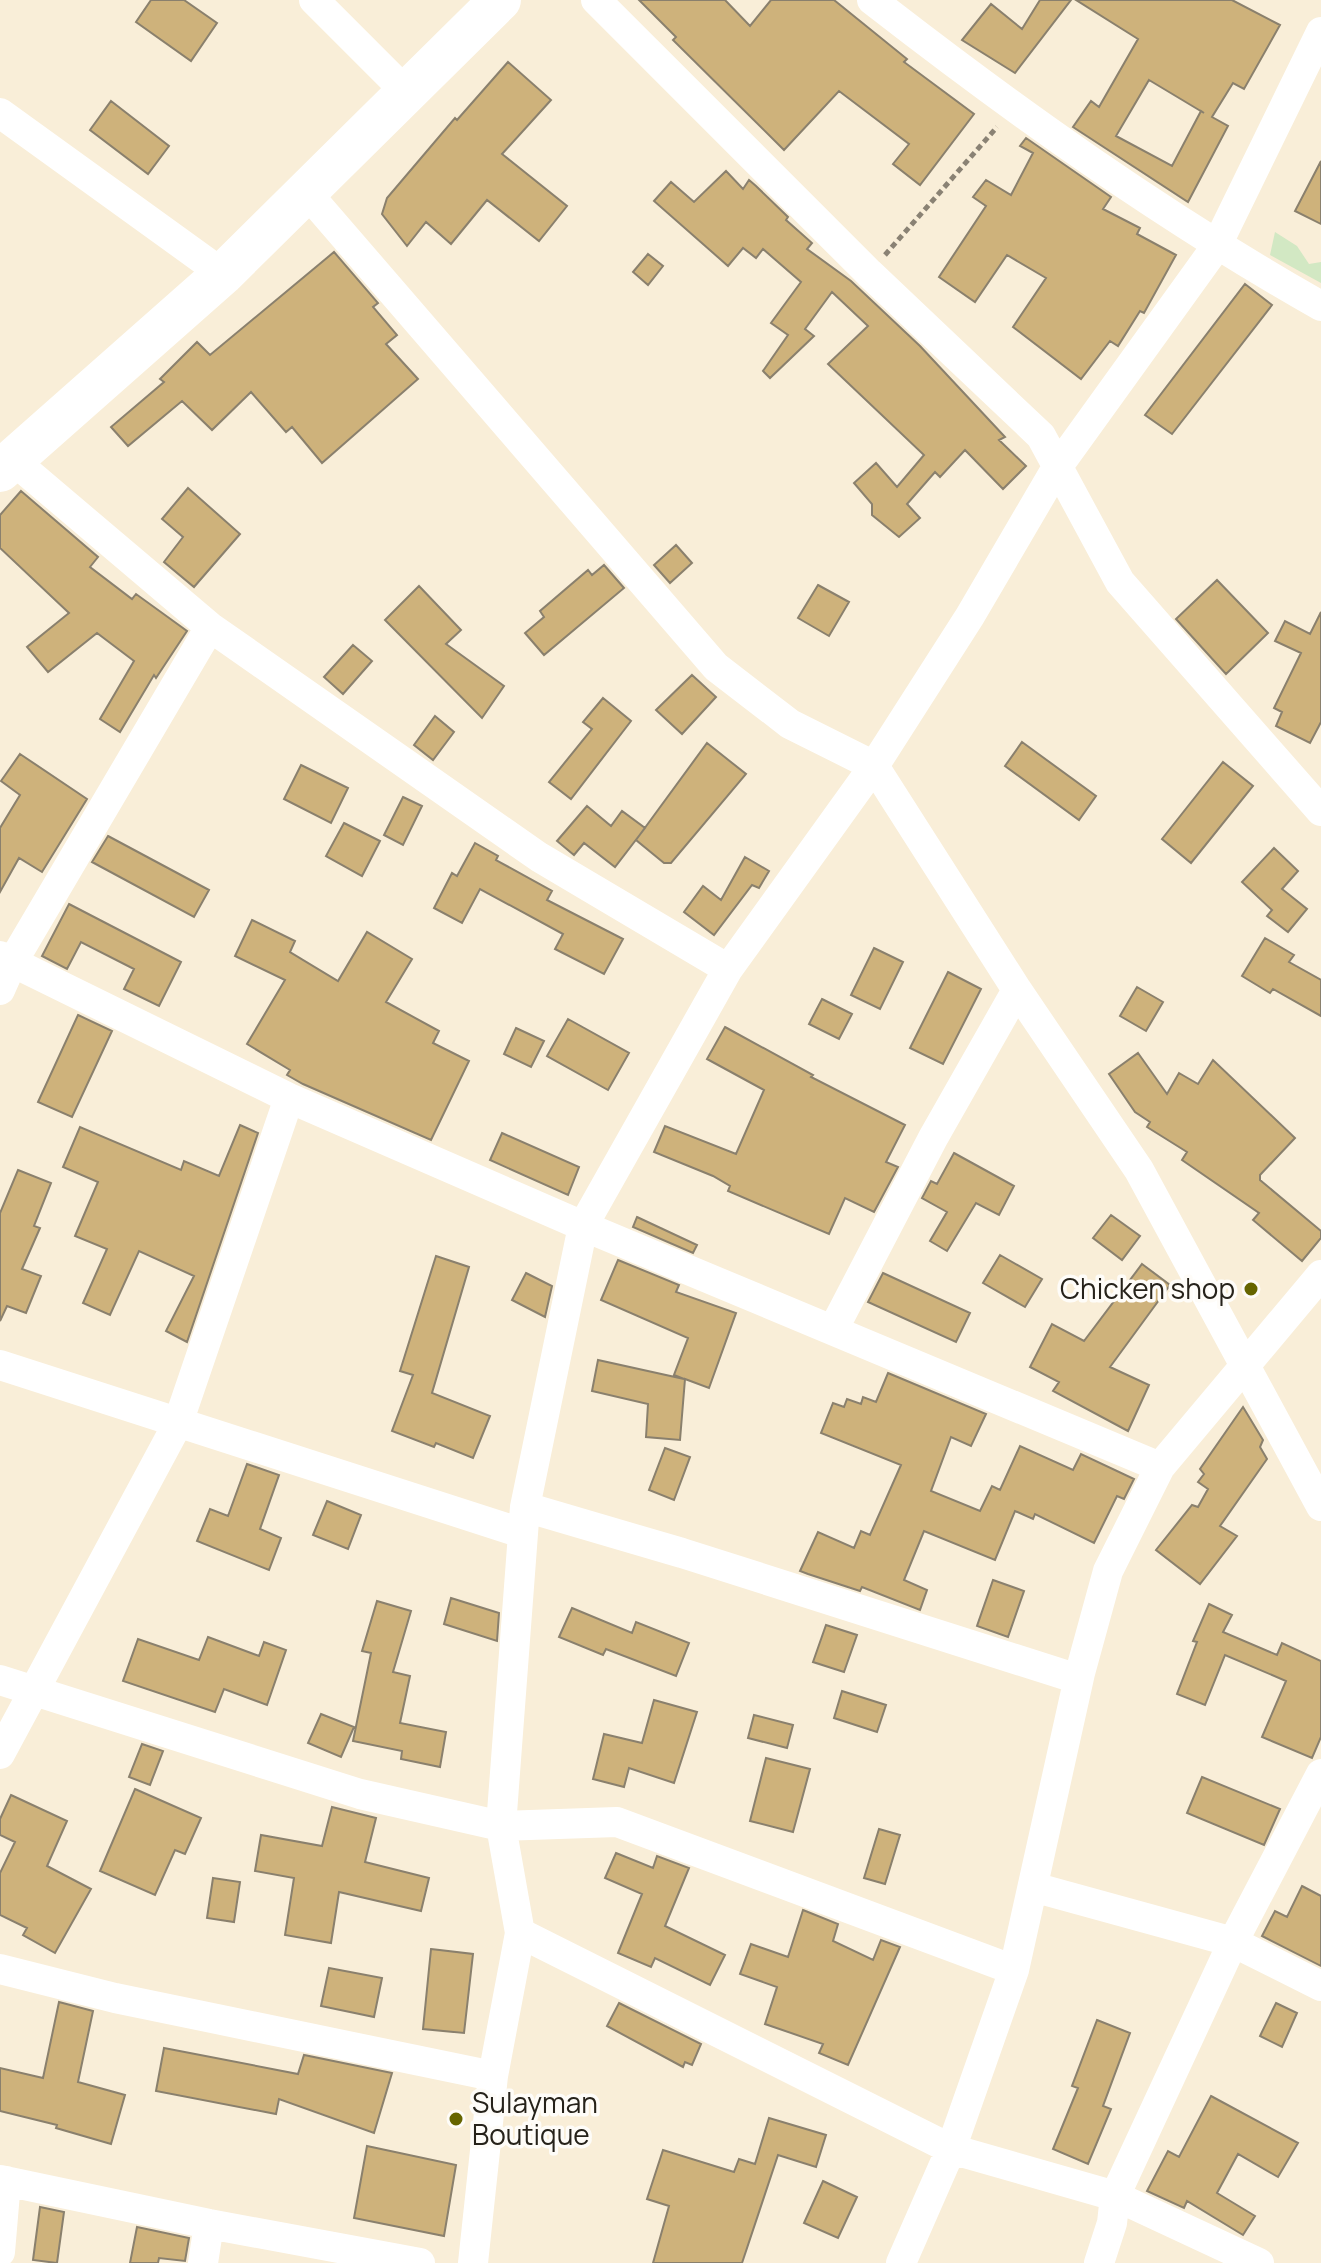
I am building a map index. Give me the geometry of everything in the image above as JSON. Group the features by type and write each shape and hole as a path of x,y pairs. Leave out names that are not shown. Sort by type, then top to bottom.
{"street":[{"path":"314,0 407,93"},
{"path":"500,0 223,274 7,466 210,627 539,857 728,969"},
{"path":"596,0 869,273 1041,436 1056,469 1120,582 1321,811"},
{"path":"872,0 1013,107 1216,247 1321,306"},
{"path":"473,2263 493,2076 520,1933 501,1826 524,1520 583,1226 728,969 874,766 970,616 1056,469 1216,247 1321,32"},
{"path":"0,113 223,274"},
{"path":"307,193 716,667 790,724 874,766 1017,990 1139,1170 1247,1363 1321,1506"},
{"path":"210,627 4,970 583,1226 834,1328 1160,1467"},
{"path":"834,1328 933,1138 1017,990"},
{"path":"0,1754 178,1423 289,1098"},
{"path":"901,2263 951,2149 1014,1970 1078,1679 1108,1571 1160,1467 1321,1275"},
{"path":"0,1365 178,1423 524,1520 682,1553 1078,1679"},
{"path":"0,1680 360,1794 501,1826 617,1822 1014,1970"},
{"path":"1099,2263 1112,2223 1115,2196 1233,1942 1321,1774"},
{"path":"1033,1887 1233,1942 1321,1986"},
{"path":"520,1933 951,2149 1115,2196 1259,2263"},
{"path":"0,1969 115,1998 493,2076"},
{"path":"0,2252 3,2180 209,2224 420,2263"},
{"path":"203,2263 209,2224"}],"path":[{"path":"869,273 1013,107"}],"green space":[{"path":"1275,232 1297,246 1309,264 1321,262 1321,283 1270,255"}],"building":[{"path":"151,0 184,0 217,23 191,61 136,22"},
{"path":"639,0 725,0 750,26 771,0 834,0 907,59 904,62 974,114 920,185 893,164 909,144 839,91 784,150 673,40 676,37"},
{"path":"1040,0 1071,0 1015,73 962,40 991,4 1022,29"},
{"path":"1076,0 1232,0 1280,25 1244,89 1233,83 1212,117 1228,126 1188,202 1073,127 1091,101 1099,107 1138,39","holes":["1149,80 1201,111 1172,166 1116,136"]},
{"path":"508,62 551,100 502,154 567,206 539,241 487,200 451,244 426,222 407,246 382,214 387,198"},
{"path":"111,101 169,146 148,174 90,130"},
{"path":"1026,138 1111,197 1103,209 1140,228 1137,234 1176,255 1144,313 1140,311 1118,346 1110,341 1081,379 1013,327 1046,278 1007,255 975,302 939,277 986,206 973,197 986,180 1011,195 1033,153 1020,146"},
{"path":"1321,161 1321,224 1295,211"},
{"path":"726,171 743,189 749,180 756,186 788,217 786,220 812,243 807,249 851,281 920,346 1005,437 999,440 1026,466 1003,489 965,450 940,477 935,472 907,504 920,518 899,537 872,515 872,504 854,483 876,463 897,487 924,455 828,364 868,326 832,292 805,329 814,336 770,378 763,371 788,335 771,323 801,282 763,249 756,258 743,248 728,266 654,201 671,182 694,202"},
{"path":"334,252 378,303 373,307 397,335 386,344 418,379 322,463 292,427 286,432 251,392 212,430 182,401 128,446 111,427 164,382 160,379 197,342 210,355"},
{"path":"648,254 663,266 648,285 633,272"},
{"path":"1245,284 1272,305 1172,434 1145,415"},
{"path":"188,488 240,534 194,587 164,562 183,537 162,519"},
{"path":"21,491 98,557 90,567 132,599 136,594 187,631 156,678 154,675 120,732 100,719 134,661 97,633 48,672 27,647 69,613 0,548 0,515"},
{"path":"676,545 692,563 670,583 654,565"},
{"path":"604,565 624,588 544,655 525,633 544,617 540,611 588,570 592,575"},
{"path":"1217,580 1268,633 1226,674 1176,619"},
{"path":"818,585 849,602 829,636 798,618"},
{"path":"419,586 461,630 446,644 504,686 482,718 385,620"},
{"path":"1321,612 1321,722 1310,743 1276,726 1282,712 1274,708 1301,653 1275,641 1285,621 1310,634"},
{"path":"353,645 372,661 343,694 324,677"},
{"path":"692,675 716,697 682,734 656,710"},
{"path":"603,698 631,721 571,799 549,782 592,729 583,722"},
{"path":"435,716 454,732 433,760 414,745"},
{"path":"1022,742 1096,796 1079,820 1005,766"},
{"path":"707,743 746,774 671,863 664,863 636,840"},
{"path":"20,754 87,799 42,872 19,858 0,892 0,828 20,795 1,781"},
{"path":"1223,762 1253,786 1191,863 1162,839"},
{"path":"301,765 348,788 331,823 284,799"},
{"path":"403,797 422,806 403,845 384,835"},
{"path":"587,806 611,826 622,811 645,828 615,867 584,843 574,855 557,841"},
{"path":"344,823 380,841 362,876 326,856"},
{"path":"108,836 209,890 194,917 92,862"},
{"path":"475,843 498,856 496,860 552,891 547,900 623,939 604,974 555,949 563,934 480,889 462,923 434,908 452,873 457,876"},
{"path":"1274,848 1298,871 1282,889 1307,909 1288,932 1267,916 1272,910 1242,882"},
{"path":"745,857 769,871 759,888 752,885 714,935 684,912 703,886 721,900"},
{"path":"69,904 181,962 159,1006 124,989 134,969 81,942 67,969 42,956"},
{"path":"252,920 295,941 290,952 338,981 367,932 412,959 386,1002 439,1031 433,1043 469,1061 431,1140 303,1084 287,1075 290,1070 247,1044 285,980 235,956"},
{"path":"1265,938 1294,955 1289,962 1321,980 1321,1016 1273,989 1270,993 1242,976"},
{"path":"874,948 903,962 880,1009 851,995"},
{"path":"948,972 981,989 943,1064 910,1048"},
{"path":"1137,987 1163,1002 1146,1031 1120,1016"},
{"path":"822,999 852,1014 839,1039 809,1024"},
{"path":"78,1015 112,1031 72,1117 38,1102"},
{"path":"568,1019 629,1053 608,1090 547,1056"},
{"path":"725,1027 813,1075 811,1077 905,1125 886,1162 898,1167 874,1212 845,1198 829,1234 728,1191 730,1186 713,1176 654,1152 665,1126 736,1154 764,1090 707,1059"},
{"path":"516,1028 544,1041 531,1067 504,1054"},
{"path":"1138,1053 1167,1094 1179,1073 1198,1084 1213,1060 1295,1138 1260,1175 1260,1180 1321,1231 1321,1238 1302,1261 1253,1220 1259,1213 1182,1160 1187,1152 1147,1127 1150,1122 1135,1112 1109,1074"},
{"path":"240,1125 258,1133 187,1342 166,1331 194,1276 139,1251 110,1315 83,1303 107,1249 75,1236 98,1182 63,1167 80,1127 181,1170 184,1161 219,1176"},
{"path":"502,1133 579,1167 568,1195 490,1160"},
{"path":"954,1153 1014,1186 999,1215 976,1203 947,1251 930,1241 947,1212 922,1198 931,1181 937,1184"},
{"path":"18,1170 51,1183 34,1226 40,1228 22,1269 41,1276 26,1313 7,1306 0,1321 0,1213"},
{"path":"1111,1215 1140,1236 1122,1260 1093,1238"},
{"path":"637,1217 697,1245 693,1253 633,1227"},
{"path":"1000,1255 1042,1279 1025,1307 983,1283"},
{"path":"436,1256 469,1267 432,1393 490,1416 473,1458 436,1443 434,1447 392,1431 413,1375 400,1371"},
{"path":"618,1260 679,1285 676,1292 736,1313 709,1388 685,1379 680,1440 646,1437 648,1404 592,1391 598,1360 684,1379 674,1375 688,1338 601,1300"},
{"path":"1142,1264 1170,1285 1110,1367 1149,1385 1128,1431 1053,1391 1059,1382 1030,1367 1052,1324 1084,1341"},
{"path":"526,1273 552,1286 545,1317 512,1300"},
{"path":"883,1273 970,1313 956,1342 868,1302"},
{"path":"888,1373 986,1414 971,1446 951,1437 931,1491 980,1511 992,1486 1000,1490 1020,1446 1073,1470 1081,1454 1134,1479 1124,1499 1117,1496 1094,1543 1035,1514 1033,1519 1015,1511 995,1560 924,1531 904,1580 927,1590 920,1610 862,1587 860,1591 800,1571 818,1532 854,1548 861,1531 870,1535 901,1465 821,1433 833,1403 844,1407 847,1399 861,1404 863,1397 876,1402"},
{"path":"1243,1407 1263,1440 1260,1447 1267,1459 1220,1526 1237,1536 1200,1584 1156,1550 1192,1505 1198,1507 1208,1489 1198,1482 1204,1474 1200,1469"},
{"path":"665,1448 690,1457 674,1500 649,1490"},
{"path":"247,1464 279,1475 260,1529 281,1538 269,1570 197,1541 210,1509 228,1516"},
{"path":"327,1501 361,1515 348,1549 313,1535"},
{"path":"993,1580 1024,1591 1008,1637 977,1626"},
{"path":"451,1598 499,1613 497,1641 444,1624"},
{"path":"377,1601 411,1611 393,1672 410,1676 400,1723 446,1732 440,1767 401,1759 402,1751 353,1741 371,1653 362,1651"},
{"path":"1209,1604 1232,1615 1223,1632 1277,1655 1282,1643 1321,1661 1321,1737 1312,1758 1262,1737 1286,1681 1225,1655 1205,1705 1177,1694 1197,1642 1193,1641"},
{"path":"572,1608 632,1633 636,1622 689,1643 676,1676 606,1649 603,1655 559,1637"},
{"path":"826,1625 857,1635 844,1672 813,1662"},
{"path":"208,1637 259,1656 264,1642 286,1650 267,1705 224,1689 215,1712 123,1681 138,1639 199,1660"},
{"path":"842,1691 886,1705 877,1732 834,1718"},
{"path":"654,1700 697,1712 674,1783 629,1768 624,1787 593,1779 604,1734 642,1743"},
{"path":"321,1714 354,1727 341,1757 308,1743"},
{"path":"754,1715 793,1725 787,1748 748,1738"},
{"path":"142,1744 163,1751 150,1785 129,1777"},
{"path":"766,1758 810,1769 793,1832 750,1821"},
{"path":"1202,1777 1280,1809 1264,1845 1187,1813"},
{"path":"135,1789 201,1818 185,1854 175,1850 155,1895 100,1871"},
{"path":"11,1795 67,1821 47,1866 91,1889 55,1953 23,1935 27,1928 0,1915 0,1873 15,1842 0,1835 0,1819"},
{"path":"332,1807 376,1818 365,1862 429,1878 421,1911 339,1892 331,1943 285,1935 294,1878 255,1871 261,1835 322,1846"},
{"path":"879,1829 900,1835 885,1884 864,1878"},
{"path":"616,1853 653,1868 657,1856 689,1868 665,1926 725,1955 710,1985 655,1958 651,1967 618,1953 642,1894 605,1878"},
{"path":"213,1878 240,1882 234,1922 207,1918"},
{"path":"1302,1886 1321,1896 1321,1966 1262,1936 1275,1911 1287,1917"},
{"path":"803,1910 838,1924 833,1941 873,1960 881,1940 900,1947 848,2065 819,2053 823,2044 765,2024 777,1987 740,1974 751,1944 788,1957"},
{"path":"431,1949 473,1954 464,2033 423,2029"},
{"path":"329,1968 382,1978 374,2017 321,2006"},
{"path":"59,2002 93,2011 78,2082 125,2095 111,2144 56,2128 57,2125 0,2111 0,2068 43,2078"},
{"path":"619,2003 701,2044 692,2065 685,2062 683,2067 607,2026"},
{"path":"1276,2003 1297,2013 1282,2047 1260,2036"},
{"path":"1097,2020 1130,2033 1103,2106 1111,2109 1088,2164 1053,2149 1078,2088 1072,2086"},
{"path":"164,2048 298,2074 304,2055 392,2073 374,2133 279,2099 276,2114 156,2091"},
{"path":"1211,2096 1298,2143 1278,2177 1238,2154 1217,2193 1255,2216 1243,2235 1187,2201 1184,2208 1147,2191 1168,2151 1179,2157"},
{"path":"769,2118 826,2135 816,2167 778,2155 742,2263 653,2263 669,2206 647,2199 663,2150 734,2172 739,2159 755,2164"},
{"path":"367,2146 456,2165 444,2236 354,2218"},
{"path":"823,2181 857,2197 838,2238 804,2223"},
{"path":"40,2207 64,2212 57,2263 33,2260"},
{"path":"137,2227 189,2238 185,2261 159,2258 158,2263 130,2263"}],"place":[{"name":"Chicken shop","path":"1251,1289"},
{"name":"Sulayman Boutique","path":"456,2119"}]}
